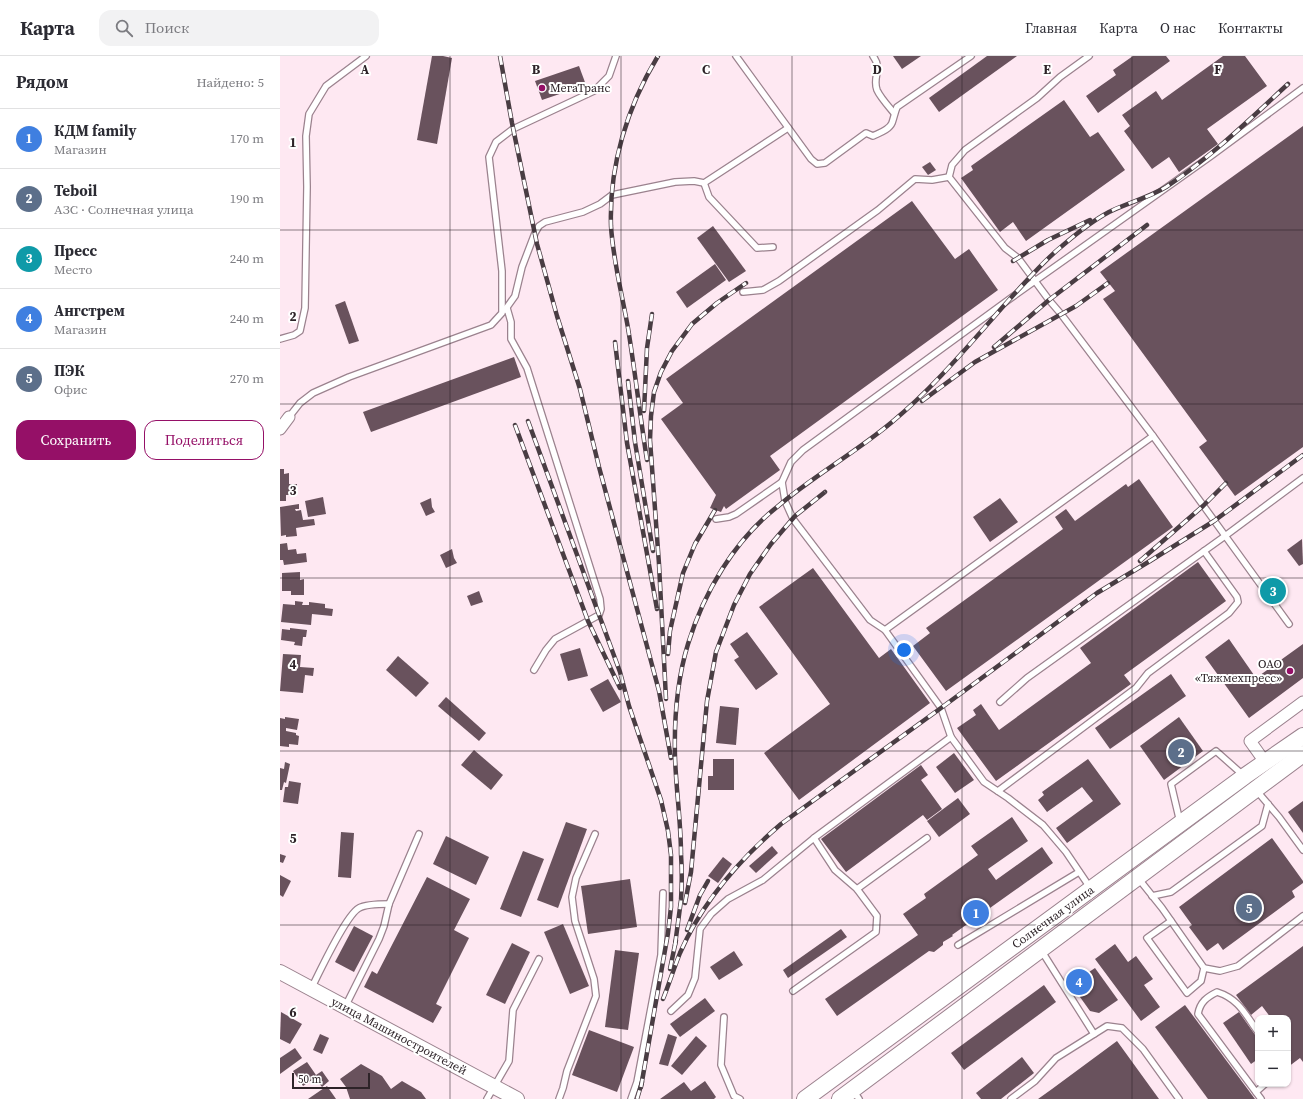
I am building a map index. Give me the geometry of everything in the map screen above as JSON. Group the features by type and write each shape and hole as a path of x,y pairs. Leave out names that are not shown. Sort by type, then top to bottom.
{"main road":[{"name":"Солнечная улица","path":"805,1099 1245,776 1303,736"},
{"name":"Солнечная улица","path":"850,1096 1040,950 1303,754"}],"street":[{"path":"280,429 289,417"},
{"path":"1265,762 1250,741 1303,702"},
{"name":"улица Машиностроителей","path":"280,972 517,1099"}],"lane":[{"path":"280,339 294,335 300,331 305,308 308,188 306,136 309,114 326,86 366,56"},
{"path":"502,313 502,272 489,157 496,142 513,129 594,91 609,76 616,56"},
{"path":"736,56 811,159 818,164 826,163 866,133 873,136 885,131 892,124 897,107 971,56"},
{"path":"873,56 878,62 876,73 877,89 894,113"},
{"path":"949,177 952,165 965,150 1037,98 1060,77 1089,56"},
{"path":"716,519 729,517 736,514 782,482 791,462 804,450 1303,88"},
{"path":"289,417 300,403 313,393 349,377 491,325 508,308 515,296 522,266 534,233 539,226 545,222 583,212 600,204 612,195 675,182 694,181 704,183 788,128"},
{"path":"949,177 1005,248 1018,258 1061,314 1153,436 1289,624"},
{"path":"743,292 763,290 779,281 878,210 915,179 932,180 949,177"},
{"path":"704,183 709,197 757,248 773,247"},
{"path":"508,308 511,322 511,339 526,368 600,599 601,609 599,615 555,639 546,650 534,670"},
{"path":"885,630 1153,436"},
{"path":"1000,702 1028,678 1303,478"},
{"path":"782,482 785,501 793,519 870,620 885,630 941,708 951,737 984,782 1043,825 1066,852 1091,889"},
{"path":"998,791 1136,688 1148,673 1229,613 1238,602 1237,598 1204,551"},
{"path":"671,1011 688,995 695,978 700,929 711,914 728,899 763,880 814,838 951,737"},
{"path":"1180,824 1171,784 1216,751 1245,776"},
{"path":"1255,790 1268,804 1303,850"},
{"path":"1152,896 1171,892 1262,826 1268,804"},
{"path":"345,1007 379,939 390,904 419,834"},
{"path":"560,1099 567,1071 596,996 594,980 575,921 572,897 576,878 595,834"},
{"path":"793,991 876,932 877,916 857,889 835,870 814,838"},
{"path":"857,889 927,838"},
{"path":"958,945 1080,872"},
{"path":"1138,877 1204,968 1220,971 1238,966 1303,916"},
{"path":"631,1099 637,1082 661,955 663,893"},
{"path":"311,989 348,918 359,908 378,904 390,904"},
{"path":"1171,921 1147,938 1187,993 1201,981 1204,968"},
{"path":"1040,950 1094,1034"},
{"path":"487,1099 508,1061 513,1010 540,959"},
{"path":"1255,1028 1237,1003 1228,995 1218,992 1207,998 1200,1006 1198,1014 1261,1099"},
{"path":"724,1017 720,1065 731,1097 740,1099"},
{"path":"1010,1099 1035,1081 1056,1058 1107,1026 1122,1028 1143,1049 1179,1099"},
{"path":"1256,1092 1262,1087"}],"building":[{"path":"432,56 452,58 437,144 417,140"},
{"path":"893,56 921,56 902,69"},
{"path":"987,56 1017,56 939,112 929,98"},
{"path":"1133,56 1166,56 1170,61 1098,113 1086,96 1116,75 1113,70"},
{"path":"1223,56 1245,56 1267,86 1207,129 1218,144 1179,172 1169,157 1152,169 1124,131 1130,126 1122,115 1156,91 1162,100"},
{"path":"579,66 586,85 542,100 535,81"},
{"path":"1064,100 1090,137 1098,132 1125,170 1026,241 1013,222 1000,232 961,178 973,170 971,166"},
{"path":"1303,126 1303,447 1235,496 1199,447 1207,441 1103,299 1115,291 1100,272"},
{"path":"930,162 936,170 928,175 922,167"},
{"path":"912,201 955,259 969,249 998,290 770,456 780,470 726,509 724,506 721,512 710,508 716,495 661,419 683,403 666,379"},
{"path":"713,226 746,271 729,282 697,238"},
{"path":"715,264 726,280 687,308 676,292"},
{"path":"345,301 359,341 349,344 335,305"},
{"path":"514,357 521,377 371,432 363,412"},
{"path":"280,469 284,469 284,474 289,473 289,484 297,484 297,495 286,495 286,501 280,501"},
{"path":"1139,479 1173,527 946,691 913,646 930,633 926,628 1063,529 1055,517 1066,509 1075,521 1126,484 1128,487"},
{"path":"323,497 326,514 308,517 305,501"},
{"path":"431,498 432,507 435,512 426,516 420,503"},
{"path":"1000,498 1018,522 990,542 973,517"},
{"path":"299,504 299,509 295,509 296,511 301,510 303,520 314,519 315,525 296,528 297,536 281,536 280,507"},
{"path":"1302,539 1303,564 1299,566 1287,550"},
{"path":"287,543 288,550 296,549 297,554 306,553 307,562 284,565 283,560 280,560 280,544"},
{"path":"452,549 457,563 446,568 440,555"},
{"path":"1198,562 1226,601 1124,675 1131,684 996,781 957,728 976,715 973,710 981,704 999,730 1091,663 1080,648"},
{"path":"813,568 879,658 891,649 930,703 799,800 764,753 830,704 759,607"},
{"path":"300,572 300,580 304,579 304,595 291,595 291,591 282,591 282,573"},
{"path":"479,591 483,602 471,606 467,596"},
{"path":"295,601 303,602 302,605 309,605 309,602 325,604 325,608 333,609 332,616 312,614 311,625 281,622 283,604 295,605"},
{"path":"290,628 307,630 306,637 303,637 302,646 294,645 295,642 281,640 282,629 290,630"},
{"path":"747,632 778,674 756,690 734,660 739,657 730,644"},
{"path":"1229,639 1256,678 1303,644 1303,678 1249,718 1205,657"},
{"path":"580,648 588,676 568,681 560,654"},
{"path":"283,654 301,655 300,667 314,668 313,676 305,675 303,693 280,691"},
{"path":"398,656 429,683 416,697 386,670"},
{"path":"1171,674 1186,696 1110,749 1095,728"},
{"path":"608,679 621,702 603,712 590,689"},
{"path":"446,697 486,733 479,741 438,706"},
{"path":"720,706 739,708 736,745 716,743"},
{"path":"285,717 299,719 297,730 286,728 286,731 296,733 296,735 299,736 298,745 289,744 289,747 280,746 280,718 285,719"},
{"path":"1179,717 1203,751 1164,780 1140,746"},
{"path":"474,750 503,775 491,790 461,765"},
{"path":"954,753 974,780 955,793 936,767"},
{"path":"713,759 734,759 734,790 708,790 708,776 713,776"},
{"path":"1088,759 1121,804 1067,843 1056,828 1093,801 1082,787 1047,812 1038,800 1044,795 1042,792"},
{"path":"285,762 290,764 286,783 284,782 282,790 280,790 280,768 284,769"},
{"path":"921,765 928,775 921,780 942,809 927,820 923,815 846,872 821,839"},
{"path":"289,781 301,783 298,804 283,802 285,787 288,787"},
{"path":"958,798 970,814 939,837 927,821"},
{"path":"1303,801 1303,833 1288,812"},
{"path":"1012,817 1028,841 988,869 996,880 1042,847 1053,863 952,935 953,936 943,942 943,945 934,952 929,951 837,1016 825,999 918,935 903,914 926,898 924,894 978,855 971,846"},
{"path":"566,822 587,829 558,908 537,900"},
{"path":"341,832 354,833 351,878 338,877"},
{"path":"446,836 489,857 476,885 433,864"},
{"path":"1272,838 1303,881 1303,883 1292,891 1295,897 1223,950 1218,943 1207,951 1189,927 1192,925 1179,907"},
{"path":"772,846 778,853 756,873 749,866"},
{"path":"523,851 544,859 521,917 500,909"},
{"path":"280,854 286,856 283,863 280,862"},
{"path":"723,857 732,864 718,883 708,876"},
{"path":"280,875 291,881 283,897 280,895"},
{"path":"427,877 470,899 454,930 469,938 436,1004 442,1007 433,1023 364,987 372,971 377,974"},
{"path":"630,879 637,927 588,934 581,886"},
{"path":"563,924 589,986 570,994 544,932"},
{"path":"354,926 373,936 354,972 335,962"},
{"path":"841,929 847,937 788,978 783,970"},
{"path":"512,943 530,952 505,1004 486,995"},
{"path":"1115,944 1128,962 1136,956 1153,979 1144,985 1160,1007 1141,1021 1095,959"},
{"path":"1303,946 1303,1062 1300,1058 1291,1065 1291,1015 1269,1015 1262,1006 1251,1015 1236,995"},
{"path":"615,950 639,953 628,1030 605,1027"},
{"path":"734,951 743,965 719,980 710,967"},
{"path":"1095,968 1118,1000 1099,1013 1090,1011 1075,990 1077,980"},
{"path":"1044,985 1056,1002 964,1070 951,1053"},
{"path":"705,998 715,1011 680,1037 670,1024"},
{"path":"1185,1005 1255,1099 1208,1099 1155,1027"},
{"path":"281,1012 302,1024 290,1044 280,1039"},
{"path":"1239,1012 1255,1035 1255,1061 1251,1064 1223,1023"},
{"path":"589,1030 634,1047 617,1092 572,1075"},
{"path":"320,1034 329,1038 322,1054 313,1050"},
{"path":"668,1034 677,1037 668,1066 659,1064"},
{"path":"696,1036 707,1046 682,1075 671,1066"},
{"path":"1117,1041 1159,1099 1038,1099 1052,1089"},
{"path":"295,1048 302,1058 280,1074 280,1058"},
{"path":"1022,1057 1034,1073 1001,1099 981,1099 976,1093"},
{"path":"307,1062 316,1075 322,1071 329,1081 322,1087 315,1078 303,1086 293,1071"},
{"path":"361,1064 382,1076 391,1089 402,1081 421,1092 426,1099 350,1099 346,1087 340,1079"},
{"path":"705,1081 716,1097 714,1099 660,1099 684,1082 691,1091"},
{"path":"327,1086 336,1099 308,1099"}],"railway":[{"path":"500,56 537,244 557,316 580,389 599,467 659,691 671,758"},
{"path":"647,460 628,328 614,252 611,226 611,204 613,181 622,138 637,96 658,56"},
{"path":"675,945 682,883 675,757 676,714 681,672 688,644 703,605 722,569 734,552 747,535 777,507 878,433 909,407 942,375 1039,267 1067,241 1103,216 1159,191 1182,176 1229,138 1288,84"},
{"path":"1013,261 1048,240 1090,220"},
{"path":"994,347 1049,300 1147,225"},
{"path":"666,699 659,564 650,440 654,392 661,372 672,351 692,324 717,303 746,283"},
{"path":"922,401 975,362 1076,306 1108,283"},
{"path":"644,411 647,348 652,314"},
{"path":"615,342 627,443 657,609"},
{"path":"628,381 635,442 653,551"},
{"path":"528,421 620,672 629,706 661,800 668,831 671,855 671,907 668,933 641,1087"},
{"path":"515,425 588,621 620,688"},
{"path":"663,999 680,953 699,916 736,867 781,824 1097,593 1214,521 1303,455"},
{"path":"1140,561 1203,506 1226,483"},
{"path":"685,903 691,872 707,701 716,652 734,605 750,574 771,544 795,516 825,492"},
{"path":"668,654 670,631 683,573 695,544 715,510"},
{"path":"687,930 700,895 708,881"},
{"path":"670,969 676,940"},
{"path":"637,1099 642,1082"}],"place":[{"name":"МегаТранс","path":"542,88"},
{"name":"Пресс","path":"1273,591"},
{"name":"ОАО «Тяжмехпресс»","path":"1290,671"},
{"name":"Teboil","path":"1181,752"},
{"name":"ПЭК","path":"1249,908"},
{"name":"КДМ family","path":"976,913"},
{"name":"Ангстрем","path":"1079,982"}]}
